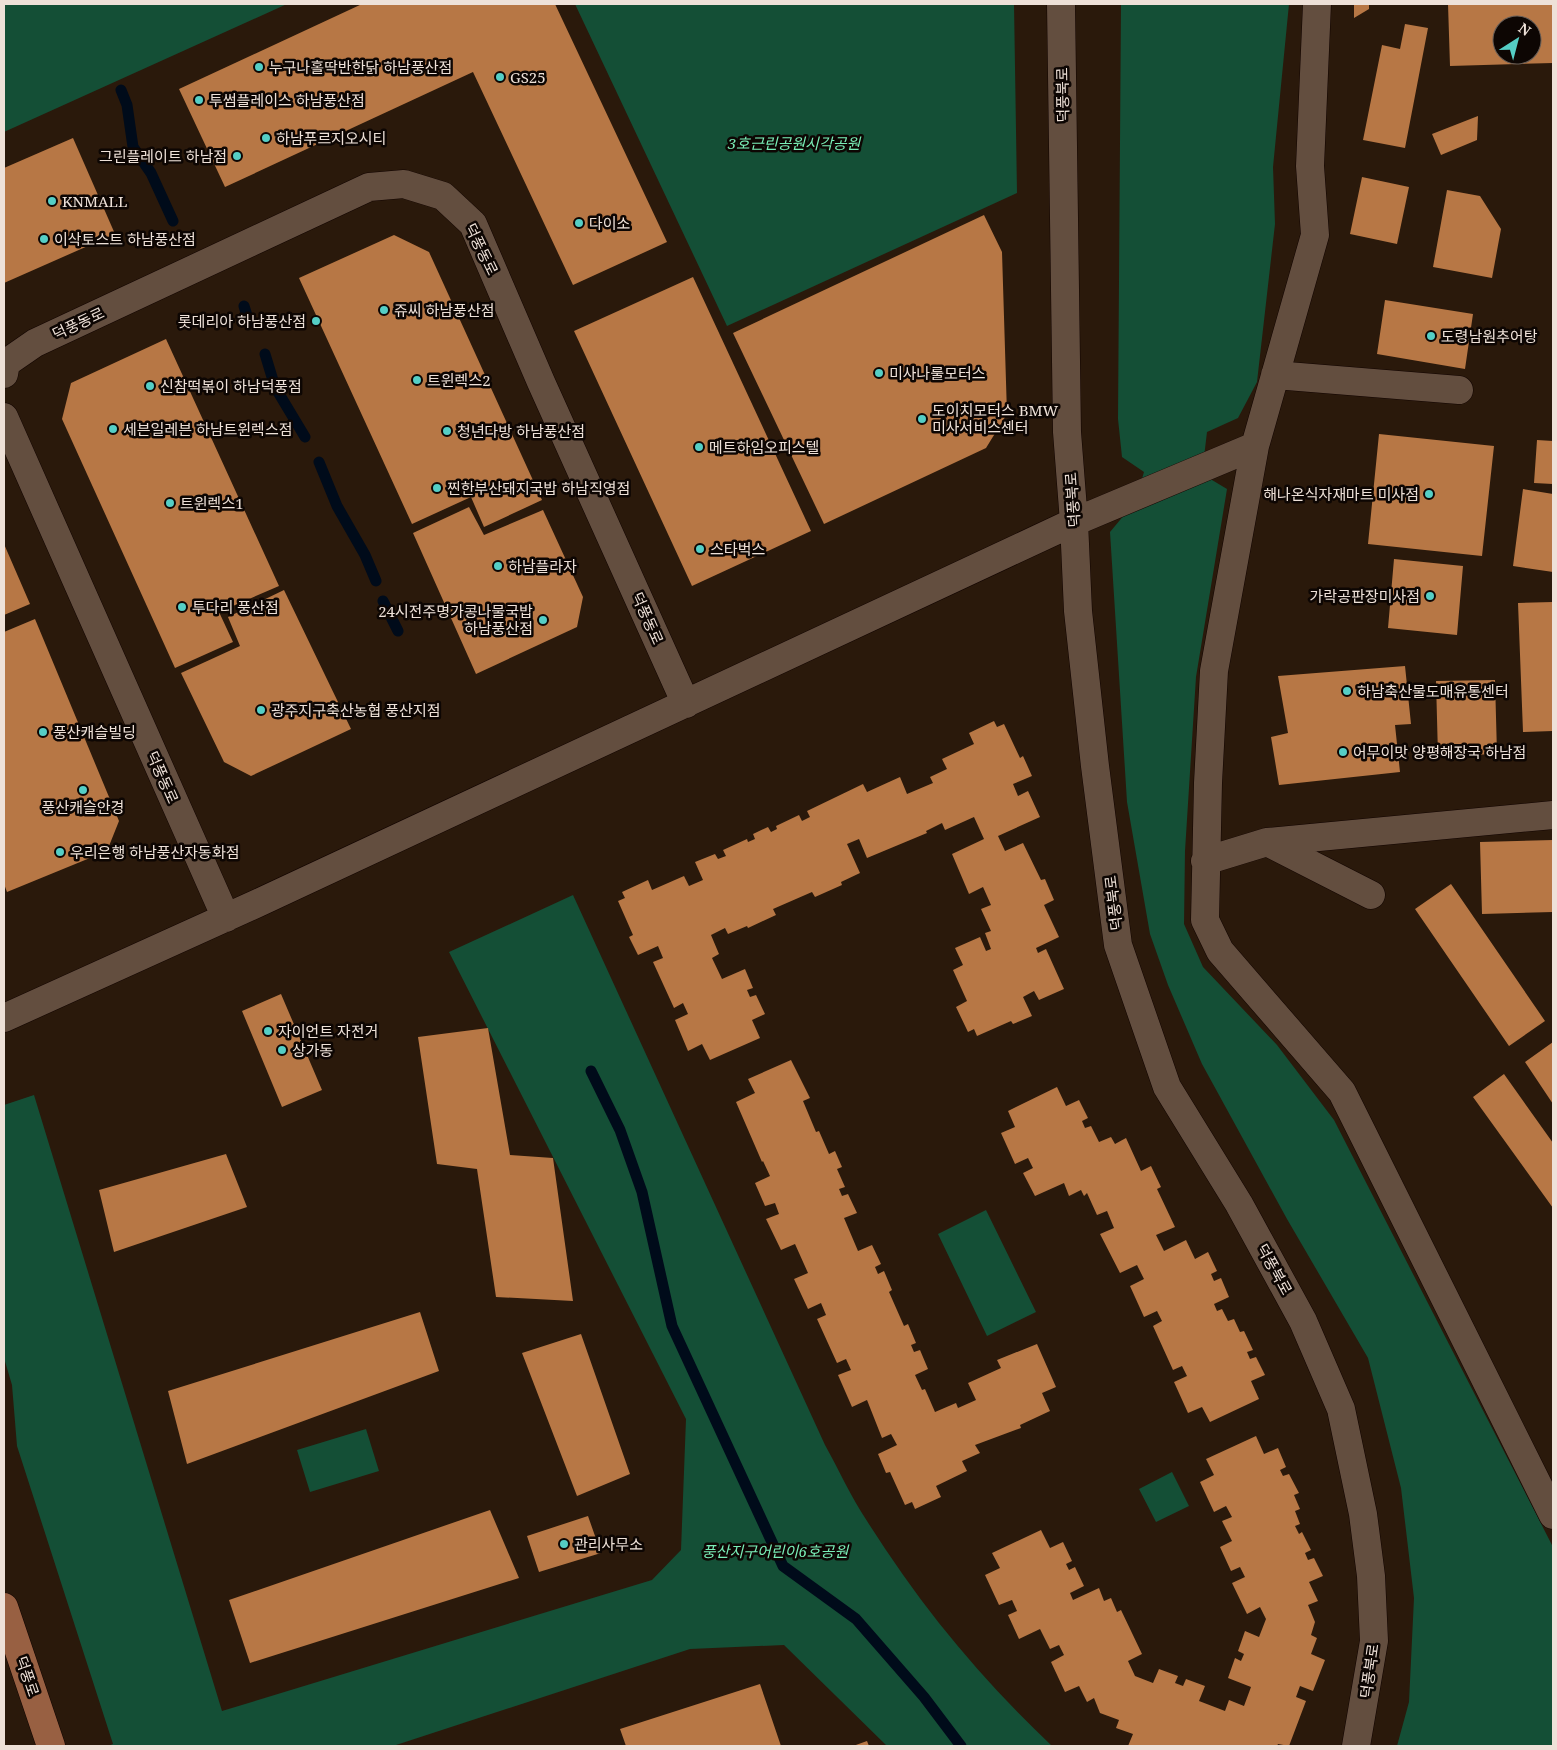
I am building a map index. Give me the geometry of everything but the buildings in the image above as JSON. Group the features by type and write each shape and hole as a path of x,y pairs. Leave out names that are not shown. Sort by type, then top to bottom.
{"main road":[{"name":"덕풍로","path":"4,1607 51,1746"}],"street":[{"name":"덕풍북로","path":"1061,4 1067,432 1078,612 1118,945 1167,1087 1239,1204 1299,1312 1340,1409 1364,1514 1371,1576 1374,1641 1356,1746"},
{"path":"1317,4 1310,166 1316,235 1255,446 1214,671 1205,861 1205,920 1220,951 1342,1092 1553,1515"},
{"name":"덕풍동로","path":"4,374 6,363 35,343 369,187 404,184 443,196 473,224 541,382 686,704"},
{"path":"1275,375 1459,390"},
{"name":"덕풍동로","path":"4,417 226,918"},
{"path":"4,1018 226,918 1074,522 1255,446"},
{"path":"1205,861 1267,842 1553,815"},
{"path":"1267,842 1371,895"}],"green space":[{"path":"4,4 287,4 4,132"},
{"name":"3호근린공원시각공원","path":"575,4 1014,4 1017,193 727,326"},
{"path":"1121,4 1289,4 1273,167 1275,224 1257,382 1238,418 1207,432 1202,474 1227,489 1196,677 1185,851 1184,924 1203,967 1277,1045 1334,1120 1553,1547 1553,1746 1397,1746 1409,1702 1414,1598 1401,1488 1368,1358 1287,1219 1202,1064 1168,985 1150,934 1127,802 1110,532 1135,502 1144,472 1122,457 1118,419"},
{"name":"풍산지구어린이6호공원","path":"573,895 825,1445 861,1512 908,1582 952,1640 1000,1694 1052,1746 887,1746 784,1645 690,1649 393,1746 108,1746 113,1744 17,1446 12,1385 4,1358 4,1105 34,1095 222,1711 652,1580 681,1550 686,1419 449,952"},
{"path":"986,1210 1036,1312 987,1336 938,1234"},
{"path":"366,1429 379,1471 310,1492 297,1450"},
{"path":"1172,1472 1189,1506 1156,1522 1139,1489"}],"waterway":[{"path":"121,90 127,105 133,147 151,173 173,221"},
{"path":"244,306 249,322"},
{"path":"265,354 275,387 305,437"},
{"path":"319,462 337,506 365,555 376,581"},
{"path":"383,601 398,631"},
{"path":"591,1071 620,1130 642,1192 672,1326 783,1566 856,1619 924,1697 961,1746"}],"place":[{"name":"누구나홀딱반한닭 하남풍산점","path":"259,67"},
{"name":"GS25","path":"500,77"},
{"name":"투썸플레이스 하남풍산점","path":"199,100"},
{"name":"하남푸르지오시티","path":"266,138"},
{"name":"그린플레이트 하남점","path":"237,156"},
{"name":"KNMALL","path":"52,201"},
{"name":"다이소","path":"579,223"},
{"name":"이삭토스트 하남풍산점","path":"44,239"},
{"name":"쥬씨 하남풍산점","path":"384,310"},
{"name":"롯데리아 하남풍산점","path":"316,321"},
{"name":"도령남원추어탕","path":"1431,336"},
{"name":"미사나룰모터스","path":"879,373"},
{"name":"트윈렉스2","path":"417,380"},
{"name":"신참떡볶이 하남덕풍점","path":"150,386"},
{"name":"도이치모터스 BMW 미사서비스센터","path":"922,419"},
{"name":"세븐일레븐 하남트윈렉스점","path":"113,429"},
{"name":"청년다방 하남풍산점","path":"447,431"},
{"name":"메트하임오피스텔","path":"699,447"},
{"name":"찐한부산돼지국밥 하남직영점","path":"437,488"},
{"name":"해나온식자재마트 미사점","path":"1429,494"},
{"name":"트윈렉스1","path":"170,503"},
{"name":"스타벅스","path":"700,549"},
{"name":"하남플라자","path":"498,566"},
{"name":"가락공판장미사점","path":"1430,596"},
{"name":"투다리 풍산점","path":"182,607"},
{"name":"24시전주명가콩나물국밥 하남풍산점","path":"543,620"},
{"name":"하남축산물도매유통센터","path":"1347,691"},
{"name":"광주지구축산농협 풍산지점","path":"261,710"},
{"name":"풍산캐슬빌딩","path":"43,732"},
{"name":"어무이맛 양평해장국 하남점","path":"1343,752"},
{"name":"풍산캐슬안경","path":"83,790"},
{"name":"우리은행 하남풍산자동화점","path":"60,852"},
{"name":"자이언트 자전거","path":"268,1031"},
{"name":"상가동","path":"282,1050"},
{"name":"관리사무소","path":"564,1544"}]}
